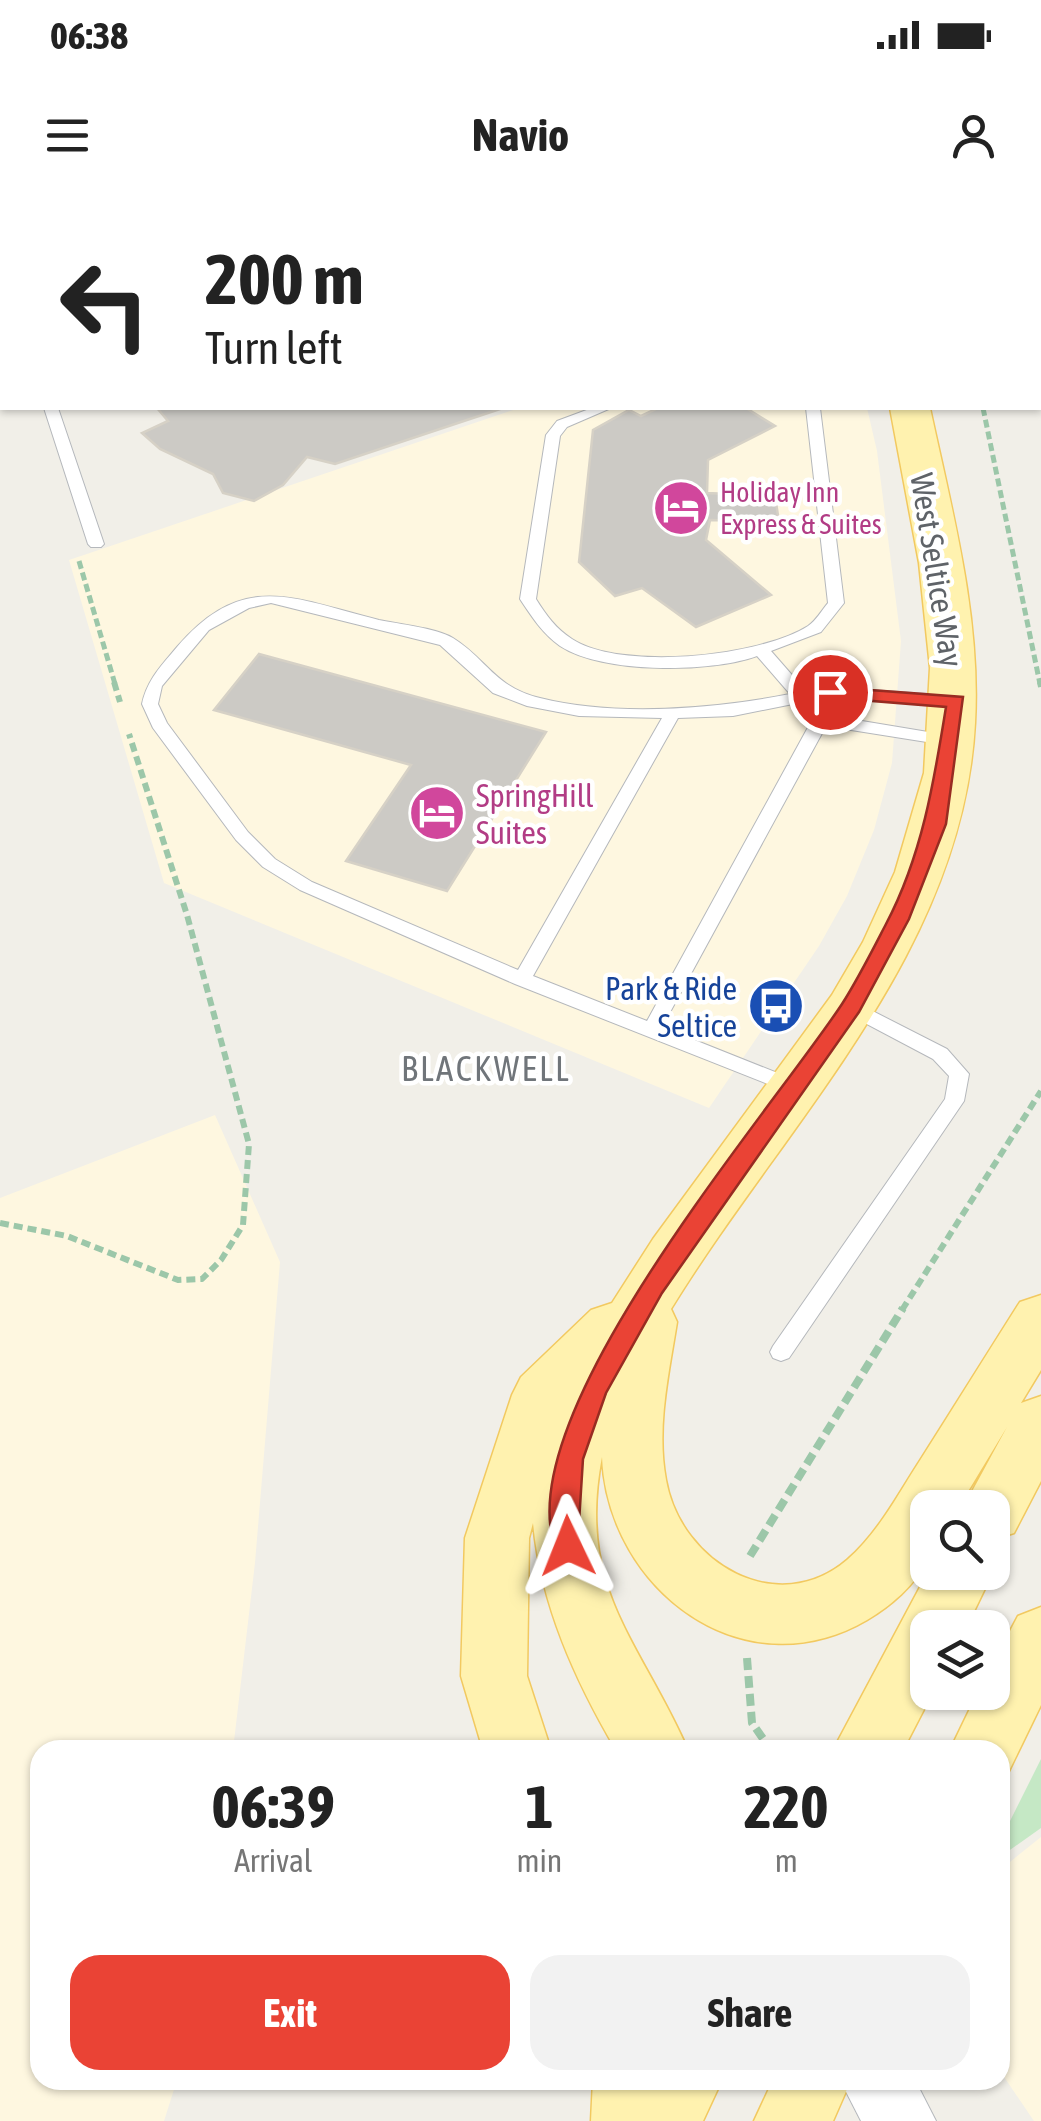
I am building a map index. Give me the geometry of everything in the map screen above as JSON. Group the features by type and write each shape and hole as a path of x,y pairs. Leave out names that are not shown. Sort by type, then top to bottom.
{"main road":[{"name":"West Seltice Way","path":"648,1740 593,1640 571,1573 564,1518 570,1459 594,1390 653,1286 851,1007 899,919 936,824 954,721 933,520 910,410"},
{"path":"653,1286 634,1417 635,1482 650,1532 672,1564 694,1584 747,1612 809,1612 832,1606 866,1585 893,1558 1041,1320"},
{"path":"515,1740 494,1676 497,1538 542,1395 653,1286"},
{"path":"1004,1490 1041,1422"},
{"path":"989,1740 1041,1637"},
{"path":"872,1740 910,1670"},
{"path":"629,2121 630,2090"},
{"path":"660,2121 679,2090"},
{"path":"792,2121 809,2090"}],"street":[{"path":"881,2090 902,2121"}],"lane":[{"path":"51,410 96,544"},
{"path":"599,410 562,424 553,435 528,600 546,626 568,644 602,658 678,662 742,656 815,629 836,603 812,410"},
{"path":"794,1088 522,979 306,886 269,863 242,836 159,724 150,704 154,685 216,617 272,598 446,641 499,689 533,702 579,712 733,712 830,692 954,721"},
{"path":"760,649 821,720"},
{"path":"522,979 673,713"},
{"path":"821,720 954,721"},
{"path":"651,1031 821,720"},
{"path":"781,1352 954,1101 959,1074 940,1054 851,1007"}],"path":[{"path":"983,410 1024,622 1041,687"},
{"path":"79,561 121,706"},
{"path":"0,1223 67,1236 178,1280 202,1279 244,1225 249,1144 187,915 126,724"},
{"path":"750,1560 751,1548 1041,1091"},
{"path":"748,1660 752,1723 764,1740"}],"shaded area":[{"path":"513,410 867,410 877,451 901,641 892,763 874,830 847,896 819,946 709,1108 164,883 69,560"},
{"path":"215,1115 280,1262 255,1563 234,1740 30,1740 30,2090 174,2090 164,2121 0,2121 0,1198"},
{"path":"1041,1837 1041,2121 1034,2121 1010,2086 1010,1862"}],"green space":[{"path":"1041,1759 1041,1828 1010,1850 1010,1821"}],"building":[{"path":"159,410 497,410 335,464 307,457 283,485 254,501 223,493 213,474 160,449 142,433 168,421"},
{"name":"Holiday Inn Express & Suites","path":"629,410 641,416 654,410 749,410 775,426 708,460 707,493 775,496 779,522 710,520 706,540 771,595 696,627 642,588 615,596 579,562 593,430"},
{"name":"SpringHill Suites","path":"259,654 546,732 447,891 346,861 411,765 214,710"}],"place":[{"name":"Holiday Inn Express & Suites","path":"681,508"},
{"name":"SpringHill Suites","path":"437,813"},
{"name":"Park & Ride Seltice","path":"776,1006"}],"district":[{"name":"BLACKWELL","path":"486,1068"}],"route":[{"path":"568,1546 564,1518 570,1459 594,1390 653,1286 851,1007 899,919 936,824 957,702 830,692"}]}
